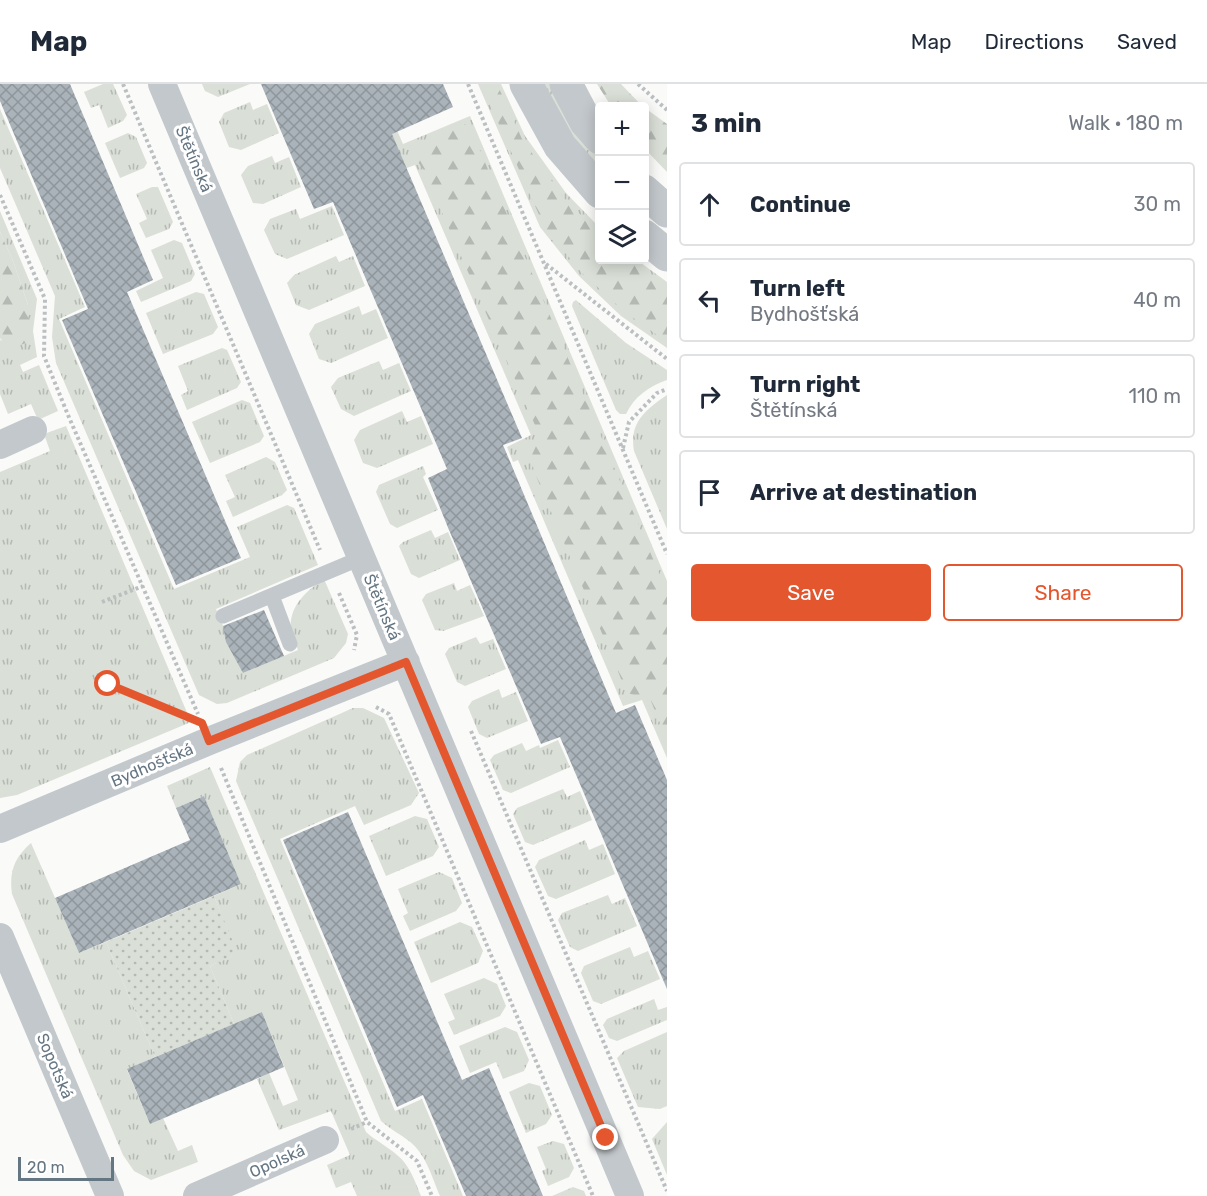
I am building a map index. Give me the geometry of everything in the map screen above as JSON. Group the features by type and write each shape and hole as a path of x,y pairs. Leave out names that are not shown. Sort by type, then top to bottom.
{"street":[{"name":"Štětínská","path":"162,84 630,1196"},
{"path":"525,84 560,146 595,186"},
{"path":"566,84 586,122 595,132"},
{"path":"649,195 667,211"},
{"path":"649,239 667,255"},
{"path":"0,445 33,430"},
{"name":"Bydhošťská","path":"0,829 206,732 406,662"},
{"name":"Sopotská","path":"0,937 110,1196"},
{"name":"Opolská","path":"197,1196 325,1140"}],"lane":[{"path":"223,616 361,558"},
{"path":"272,596 290,644"}],"path":[{"path":"123,84 329,571"},
{"path":"468,84 667,554"},
{"path":"638,84 667,110"},
{"path":"0,195 45,300 45,356 68,415 206,732 367,1122 417,1161 432,1196"},
{"path":"545,264 667,359"},
{"path":"623,449 629,422 657,393 667,389"},
{"path":"59,419 68,415"},
{"path":"102,602 143,586"},
{"path":"108,684 206,732"},
{"path":"372,705 389,714 593,1196"}],"green space":[{"path":"103,84 113,84 127,115 123,121 108,128 99,105 91,108 84,92"},
{"path":"202,84 250,84 218,97 205,91"},
{"path":"377,84 403,144 470,116 667,581 667,758 642,700 623,706 518,460 513,462 507,447 531,435 415,165 396,172"},
{"path":"478,84 501,84 525,136 566,193 595,223 595,264 642,264 667,282 667,348 621,316 579,276 540,227"},
{"path":"481,84 497,84 522,139 563,197 595,230 595,264 635,264 667,287 667,342 625,312 581,272 544,226"},
{"path":"538,84 554,84 595,153 595,173"},
{"path":"597,84 621,84 638,102 608,102"},
{"path":"250,102 253,110 267,104 279,133 241,150 229,147 219,122 224,113"},
{"path":"0,109 85,307 59,319 174,589 250,557 237,527 287,505 294,508 318,565 216,609 243,673 298,650 291,631 292,614 305,594 324,579 348,634 346,643 334,658 227,703 217,704 199,695 56,363 52,337 55,296 0,168"},
{"path":"649,111 667,124 667,172 649,153"},
{"path":"463,123 470,127 667,592 667,740 651,701 646,695 638,696 627,693 534,471 531,457 537,444 538,432 423,169 412,149 415,144"},
{"path":"128,133 136,137 147,163 144,168 120,178 105,143"},
{"path":"272,156 275,163 289,157 301,187 263,204 253,203 241,175 248,166"},
{"path":"152,187 158,187 173,222 169,229 146,238 139,223 147,219 136,194"},
{"path":"332,206 344,235 287,259 275,254 264,230 270,219 296,209 300,219"},
{"path":"0,211 37,299 33,331 37,357 20,365 23,372 39,365 58,411 38,420 31,404 8,414 0,394 0,338 1,341 28,305 0,232"},
{"path":"0,232 28,305 28,342 11,349 0,338"},
{"path":"174,240 182,243 195,274 191,281 141,302 136,291 163,278 151,250"},
{"path":"336,256 339,262 353,256 365,286 309,310 296,305 287,283 294,275"},
{"path":"196,292 204,294 218,327 213,334 163,354 146,313"},
{"path":"576,300 626,343 667,370 667,380 643,393 633,402 626,414 620,414 616,410 572,306"},
{"path":"359,306 362,315 376,309 388,338 331,363 319,359 309,334 315,324"},
{"path":"222,348 227,350 241,382 237,388 187,410 181,395 188,391 178,366"},
{"path":"379,361 383,370 399,363 411,391 354,416 341,409 331,387 338,378"},
{"path":"667,395 667,529 634,451 633,441 640,418"},
{"path":"242,400 250,403 264,436 260,442 210,463 192,422"},
{"path":"402,411 407,422 421,416 433,444 377,468 363,463 354,440 360,430"},
{"path":"66,426 191,722 17,795 0,798 0,472 50,451 44,434"},
{"path":"266,457 275,462 287,490 282,495 233,517 226,501 235,497 225,475"},
{"path":"423,466 426,474 423,477 438,510 397,528 390,524 376,492 379,485"},
{"path":"431,530 435,538 448,532 460,560 419,578 411,574 399,546"},
{"path":"454,583 457,591 470,585 484,616 443,631 435,630 422,600 426,594"},
{"path":"476,637 480,644 493,639 506,669 465,686 457,682 445,654 449,648"},
{"path":"499,689 502,698 516,692 528,721 487,738 479,734 468,707 472,701"},
{"path":"353,708 363,708 384,718 419,793 411,805 364,825 355,806 280,839 395,1111 422,1099 463,1196 440,1196 420,1152 381,1121 236,781 240,762 247,755"},
{"path":"558,740 570,767 511,793 503,790 490,760 494,755 522,743 526,751"},
{"path":"210,767 366,1132 402,1159 412,1174 421,1196 357,1196 351,1182 336,1188 327,1165 350,1155 331,1111 279,1130 257,1079 269,1073 283,1106 298,1100 262,1012 234,1024 210,966 237,954 214,896 241,884 204,796 176,808 167,786"},
{"path":"563,789 567,797 580,791 592,820 533,845 525,842 513,814 517,808"},
{"path":"415,816 427,819 439,847 433,856 386,876 369,836"},
{"path":"585,840 589,850 603,844 615,874 556,899 548,896 535,867 539,860"},
{"path":"31,843 79,953 106,942 155,1057 127,1070 150,1124 163,1118 178,1151 192,1145 198,1162 151,1180 134,1171 123,1155 12,894 11,879 14,866 20,854"},
{"path":"439,872 452,878 462,903 456,911 410,931 403,916 408,913 398,889"},
{"path":"608,895 612,904 625,898 637,926 578,951 570,947 558,920 562,913"},
{"path":"214,896 238,954 210,966 234,1024 155,1057 106,942"},
{"path":"460,922 472,927 483,951 478,963 431,983 414,942"},
{"path":"630,947 634,957 648,951 660,979 601,1004 593,1001 581,973 584,966"},
{"path":"484,978 497,984 506,1006 500,1016 454,1035 448,1022 455,1019 444,994"},
{"path":"654,999 658,1010 667,1007 667,1020 617,1041 609,1038 603,1025 607,1019"},
{"path":"505,1027 517,1032 529,1060 524,1071 503,1079 496,1062 470,1073 459,1046"},
{"path":"667,1032 667,1106 660,1109 638,1107 617,1058 624,1051"},
{"path":"529,1083 540,1086 552,1115 546,1124 526,1133 509,1092"},
{"path":"667,1122 667,1175 652,1139"},
{"path":"553,1141 564,1144 574,1168 569,1177 548,1186 542,1171 546,1169 537,1147"},
{"path":"573,1187 584,1191 586,1196 552,1196"}],"building":[{"path":"0,84 70,84 153,280 127,292 241,558 176,585 62,320 88,309 0,101"},
{"path":"261,84 443,84 453,107 392,134 522,438 503,445 616,713 635,705 667,780 667,989 560,737 541,744 449,530 428,478 447,469 333,202 314,209"},
{"path":"264,610 284,656 243,673 226,642 223,626"},
{"path":"204,796 241,884 79,953 55,898 190,840 176,808"},
{"path":"348,812 462,1080 489,1068 543,1196 466,1196 423,1095 397,1107 283,840"},
{"path":"262,1012 284,1067 150,1124 127,1069"}],"route":[{"path":"108,684 202,723 209,741 406,662 606,1138"}]}
